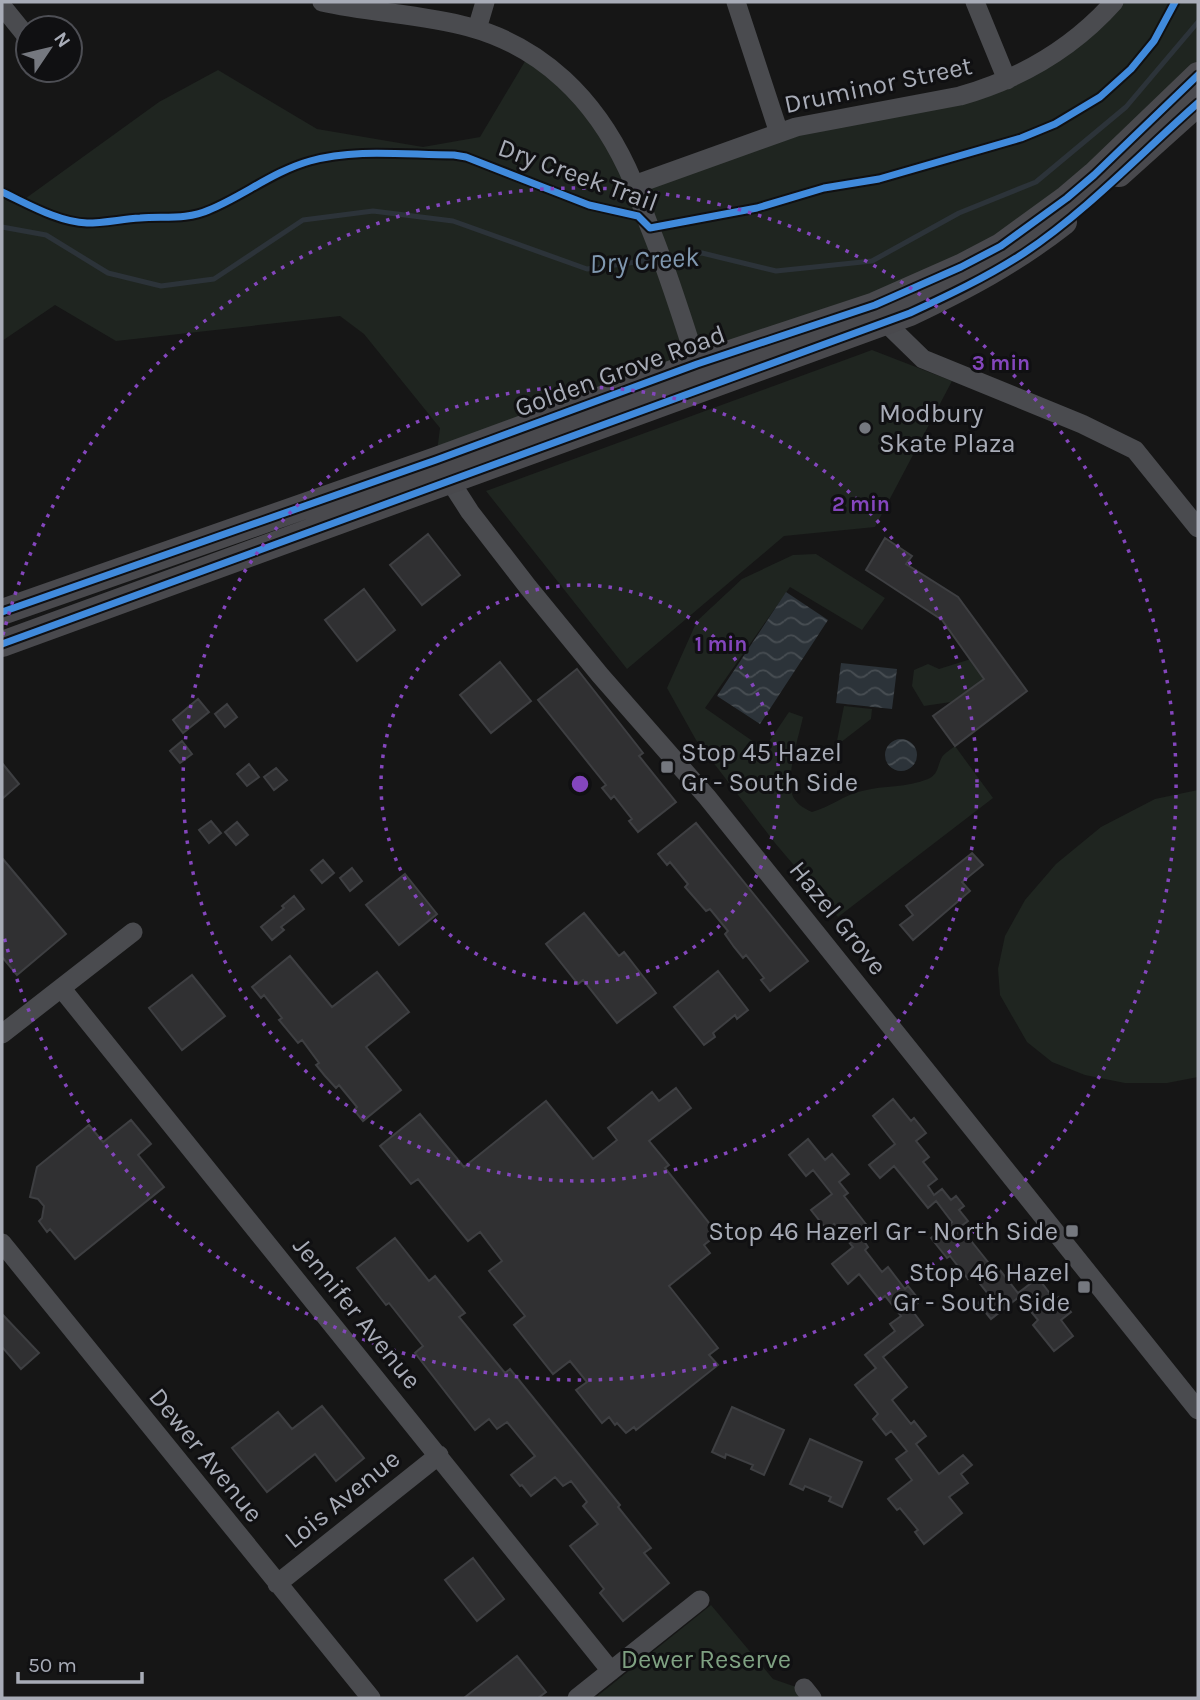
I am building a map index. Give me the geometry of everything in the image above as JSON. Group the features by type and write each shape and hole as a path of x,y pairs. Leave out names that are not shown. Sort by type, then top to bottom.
{"main road":[{"name":"Golden Grove Road","path":"1072,205 1094,175 1198,75"},
{"name":"Golden Grove Road","path":"2,644 443,470 880,314 961,267 1021,243 1198,103"},
{"name":"Golden Grove Road","path":"2,612 443,470"}],"street":[{"path":"322,2 477,29 530,52 555,70 583,97 601,120 634,185 701,376"},
{"path":"477,29 485,2"},
{"path":"736,2 779,133"},
{"path":"975,2 1007,80"},
{"name":"Druminor Street","path":"634,185 779,133 818,122 960,96 1007,80 1059,51 1094,23 1114,2"},
{"path":"2,6 14,21"},
{"path":"880,314 923,359 1082,424 1135,450 1198,528"},
{"name":"Hazel Grove","path":"443,470 470,512 528,587 600,675 707,797 1198,1410"},
{"path":"2,1034 133,932"},
{"name":"Jennifer Avenue","path":"62,989 611,1671"},
{"name":"Dewer Avenue","path":"2,1243 371,1698"},
{"name":"Lois Avenue","path":"277,1584 439,1455"},
{"path":"577,1698 700,1601"}],"green space":[{"path":"1114,2 1198,2 1198,75 1001,246 436,460 440,428 364,334 340,316 116,341 55,305 2,341 2,192 22,201 159,102 218,70 317,129 423,147 480,137 530,53 555,70 634,185 796,127 1013,78"},
{"path":"872,350 952,381 875,527 784,536 627,669 486,491"},
{"path":"816,554 885,598 862,630 790,587 705,708 764,749 789,712 803,717 792,766 791,786 795,800 812,812 855,793 928,779 936,772 942,757 955,746 993,798 838,917 775,843 696,740 667,688 697,621 742,579 793,555"},
{"path":"971,659 984,679 951,702 924,706 912,686 914,670 928,664 939,669"},
{"path":"844,706 872,709 871,719 836,746"},
{"path":"1198,790 1198,1077 1167,1083 1125,1083 1085,1075 1052,1062 1027,1042 1000,995 998,969 1005,936 1025,900 1056,864 1101,827 1155,799"},
{"name":"Dewer Reserve","path":"711,1605 773,1679 796,1687 805,1698 595,1698"}],"water":[{"path":"786,592 828,620 760,724 717,696"},
{"path":"841,663 897,669 892,709 836,703"},
{"path":"901,739 913,743 917,755 913,767 901,771 889,767 885,755 889,743"}],"building":[{"path":"428,534 460,575 422,605 390,565"},
{"path":"885,538 912,556 906,564 958,597 1027,691 955,746 933,716 984,679 942,620 866,570"},
{"path":"364,589 395,630 357,661 325,620"},
{"path":"500,662 531,701 491,733 460,695"},
{"path":"577,669 643,753 639,756 676,802 638,832 629,821 632,819 614,796 611,799 602,788 606,785 538,700"},
{"path":"198,699 209,712 183,733 173,720"},
{"path":"227,704 237,717 225,727 215,714"},
{"path":"182,741 192,754 180,763 170,751"},
{"path":"2,763 19,784 2,799"},
{"path":"249,764 259,777 247,786 237,774"},
{"path":"276,768 287,780 274,790 264,777"},
{"path":"211,821 221,833 209,843 199,830"},
{"path":"237,822 248,835 236,845 225,832"},
{"path":"696,823 808,961 770,991 761,980 764,978 746,955 743,958 734,947 725,934 728,931 710,909 706,911 685,887 688,884 670,862 667,865 658,854"},
{"path":"972,853 983,865 962,882 970,891 913,940 900,925 913,915 906,906"},
{"path":"2,858 66,934 17,975 2,957"},
{"path":"323,860 334,873 322,883 311,870"},
{"path":"352,868 362,881 350,891 340,878"},
{"path":"405,874 437,914 399,945 366,905"},
{"path":"294,896 304,909 281,927 284,930 272,940 261,927"},
{"path":"584,913 619,956 624,952 656,993 617,1023 583,980 578,984 546,944"},
{"path":"290,956 332,1007 377,972 409,1012 366,1047 401,1090 363,1121 354,1110 357,1107 339,1085 336,1088 316,1065 319,1063 302,1040 298,1043 279,1020 282,1018 264,995 261,998 252,987"},
{"path":"718,971 748,1010 737,1019 735,1015 713,1033 715,1037 704,1045 674,1007"},
{"path":"192,975 225,1016 182,1050 149,1008"},
{"path":"676,1088 691,1108 649,1141 669,1165 665,1168 718,1234 704,1245 710,1253 669,1286 718,1348 709,1355 718,1365 636,1430 634,1427 626,1433 609,1417 602,1423 576,1390 587,1382 570,1361 553,1374 514,1325 525,1316 489,1271 502,1261 480,1232 468,1241 418,1179 411,1184 380,1146 420,1114 464,1167 546,1101 593,1159 617,1140 608,1128 652,1092 659,1101"},
{"path":"893,1099 911,1121 914,1118 926,1133 916,1141 929,1157 923,1162 937,1179 928,1186 934,1195 942,1189 951,1200 956,1196 964,1206 959,1210 968,1221 960,1227 992,1267 996,1265 1018,1293 1038,1278 1055,1300 1059,1297 1071,1312 1061,1320 1073,1336 1054,1351 1033,1325 1038,1320 1019,1297 991,1319 978,1303 988,1294 973,1275 968,1279 931,1238 952,1222 936,1201 928,1208 894,1166 880,1178 869,1165 895,1144 873,1116"},
{"path":"131,1120 151,1144 138,1155 164,1187 75,1259 50,1229 47,1232 39,1221 44,1206 38,1199 30,1197 37,1167 89,1125 103,1142"},
{"path":"808,1139 825,1160 832,1154 849,1174 839,1182 848,1193 844,1196 869,1228 860,1235 868,1247 865,1250 882,1272 888,1267 905,1289 908,1286 920,1301 911,1309 923,1325 883,1357 907,1387 892,1400 911,1424 914,1421 926,1436 916,1444 939,1474 963,1455 972,1465 961,1474 968,1483 949,1497 962,1513 924,1544 915,1532 918,1530 900,1508 897,1510 888,1499 912,1480 896,1459 907,1451 891,1431 886,1435 873,1419 878,1414 855,1385 876,1368 865,1355 895,1331 890,1324 901,1316 885,1296 880,1300 859,1274 848,1284 832,1264 853,1247 834,1224 827,1230 811,1210 832,1194 813,1170 806,1176 789,1155"},
{"path":"395,1238 429,1281 435,1276 465,1313 459,1317 505,1373 510,1369 620,1505 618,1507 651,1548 644,1553 669,1583 623,1621 600,1593 604,1589 570,1546 598,1524 583,1506 587,1502 571,1481 563,1486 555,1477 531,1496 520,1486 511,1475 535,1456 507,1422 497,1429 489,1419 475,1430 415,1353 423,1346 357,1268"},
{"path":"2,1314 39,1353 21,1369 2,1347"},
{"path":"322,1406 364,1458 336,1481 315,1454 267,1492 232,1448 278,1412 292,1429"},
{"path":"732,1407 784,1430 764,1475 751,1469 753,1465 726,1454 725,1458 712,1452"},
{"path":"810,1439 862,1462 842,1507 829,1501 831,1497 805,1486 803,1490 790,1484"},
{"path":"473,1558 504,1599 477,1621 445,1580"},
{"path":"517,1656 546,1692 538,1698 464,1698"}],"waterway":[{"name":"Dry Creek","path":"666,258 702,253 776,271 872,261 959,213 1036,182 1126,107 1198,22"},
{"name":"Dry Creek","path":"2,227 46,235 108,273 161,286 214,279 303,220 373,211 453,221 587,269 657,259"}],"cycle path":[{"name":"Dry Creek Trail","path":"2,192 43,212 76,222 184,216 209,210 297,165 327,157 363,153 454,155 466,157 589,205 638,216 650,228 757,208 824,188 879,179 1021,138 1055,124 1100,97 1131,69 1154,41 1175,2"},
{"path":"2,612 436,460 697,364 875,305 961,267 1001,246 1067,198 1198,75"},
{"path":"2,644 910,313 996,270 1047,237 1092,200 1198,103"}],"place":[{"name":"Modbury Skate Plaza","path":"865,428"},
{"name":"Stop 45 Hazel Gr - South Side","path":"667,767"},
{"name":"Stop 46 Hazerl Gr - North Side","path":"1072,1231"},
{"name":"Stop 46 Hazel Gr - South Side","path":"1084,1287"}]}
